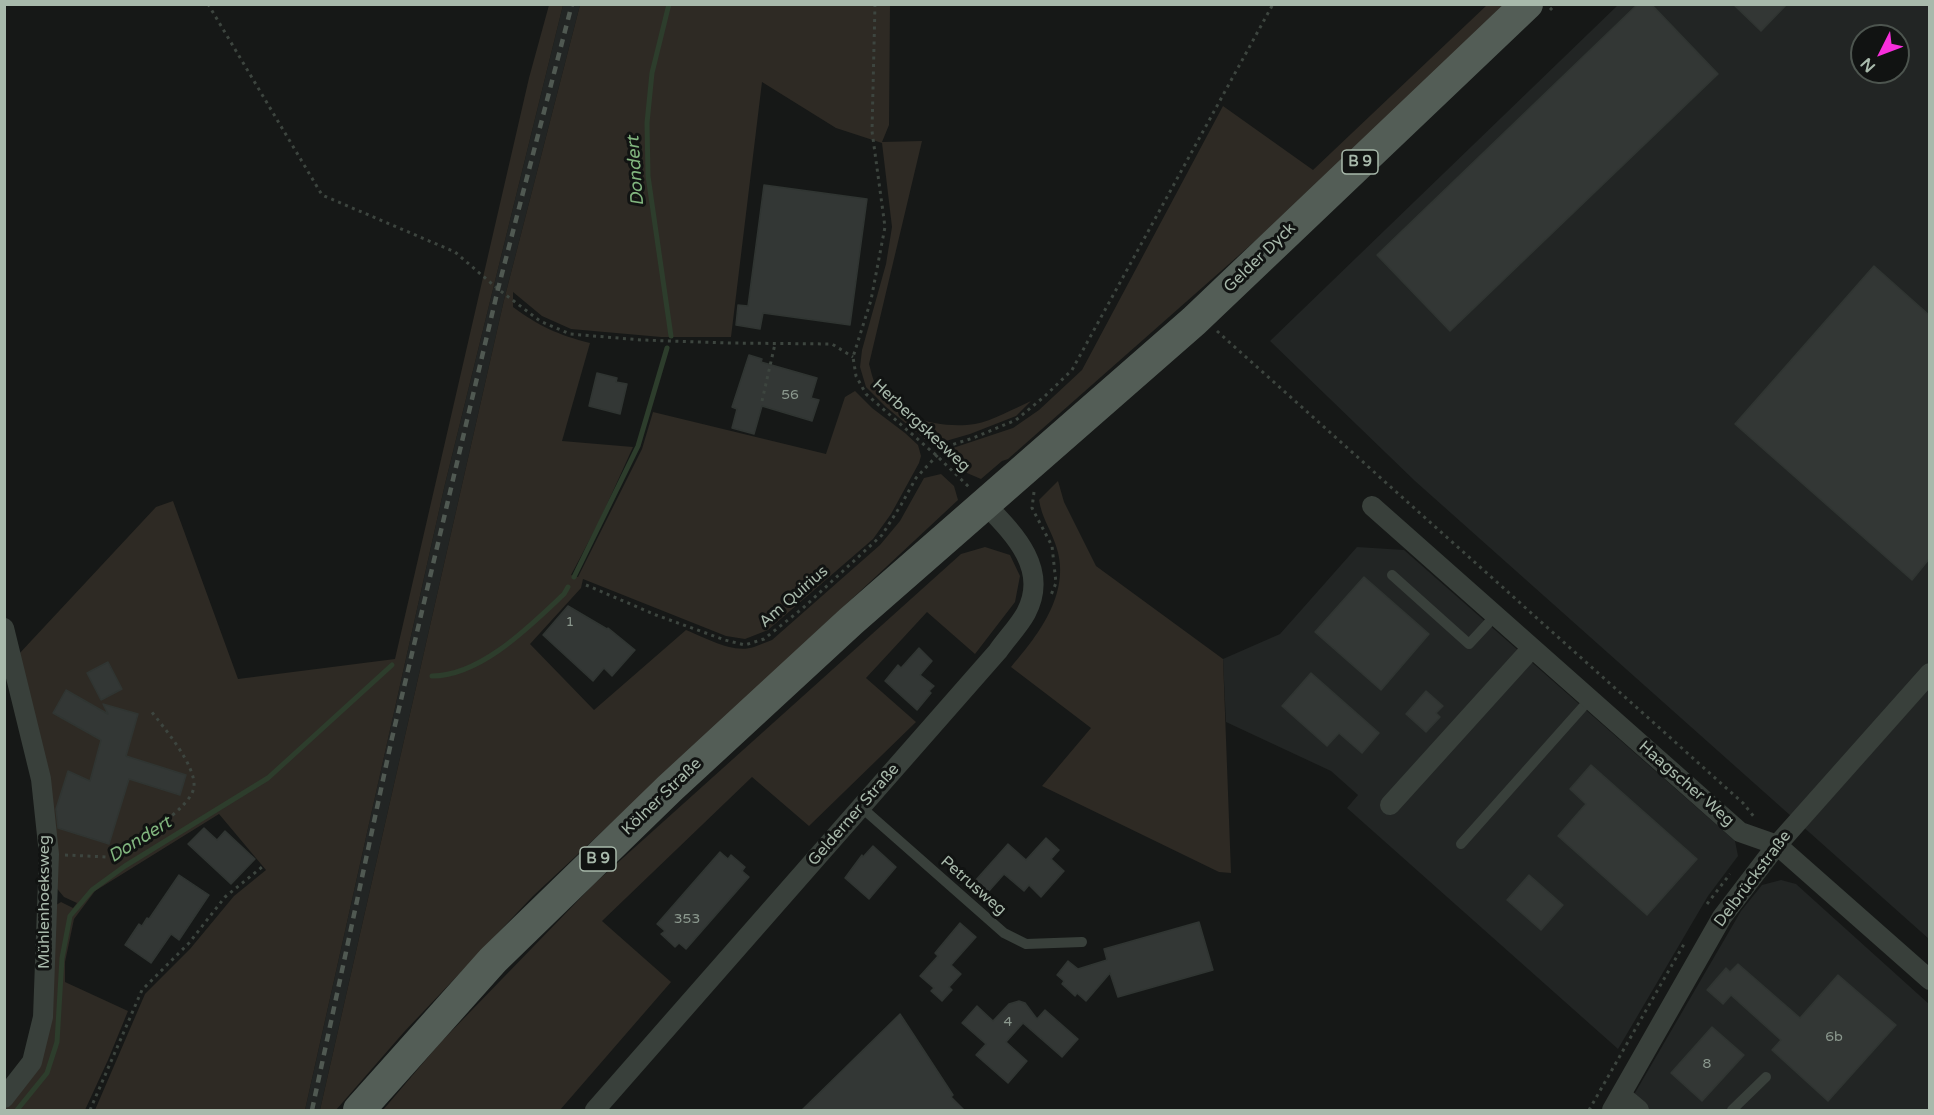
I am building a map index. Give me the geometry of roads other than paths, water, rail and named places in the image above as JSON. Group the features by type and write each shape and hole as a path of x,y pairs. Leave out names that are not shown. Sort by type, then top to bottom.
{"main road":[{"name":"Gelder Dyck","path":"984,503 1194,321 1527,4"},
{"name":"Kölner Straße","path":"359,1110 493,960 670,788 851,621 984,503"}],"street":[{"name":"Gelderner Straße","path":"595,1110 998,651 1026,612 1032,596 1034,579 1029,560 1021,543 984,503"},
{"name":"Haagscher Weg","path":"1372,506 1740,832 1777,845 1929,980"},
{"name":"Mühlenhoeksweg","path":"4,628 41,779 49,854 43,1017 32,1062 4,1098"},
{"path":"1390,805 1532,648"},
{"name":"Delbrückstraße","path":"1616,1102 1722,917 1777,845 1929,673"},
{"path":"1616,1102 1639,1110"}],"lane":[{"path":"1392,575 1469,644 1495,616"},
{"path":"1461,844 1590,699"},
{"name":"Petrusweg","path":"861,807 1004,933 1026,945 1082,942"},
{"path":"1732,1110 1766,1077"}],"waterway":[{"name":"Dondert","path":"669,4 652,73 647,123 648,176 671,336"},
{"name":"Dondert","path":"574,577 638,446 667,348"},
{"name":"Dondert","path":"432,676 450,674 469,668 504,647 564,594 568,587"},
{"name":"Dondert","path":"17,1110 47,1073 57,1042 62,958 70,916 92,890 125,866 268,778 392,665"}],"railway":[{"path":"312,1110 392,738 498,289 572,4"}]}
